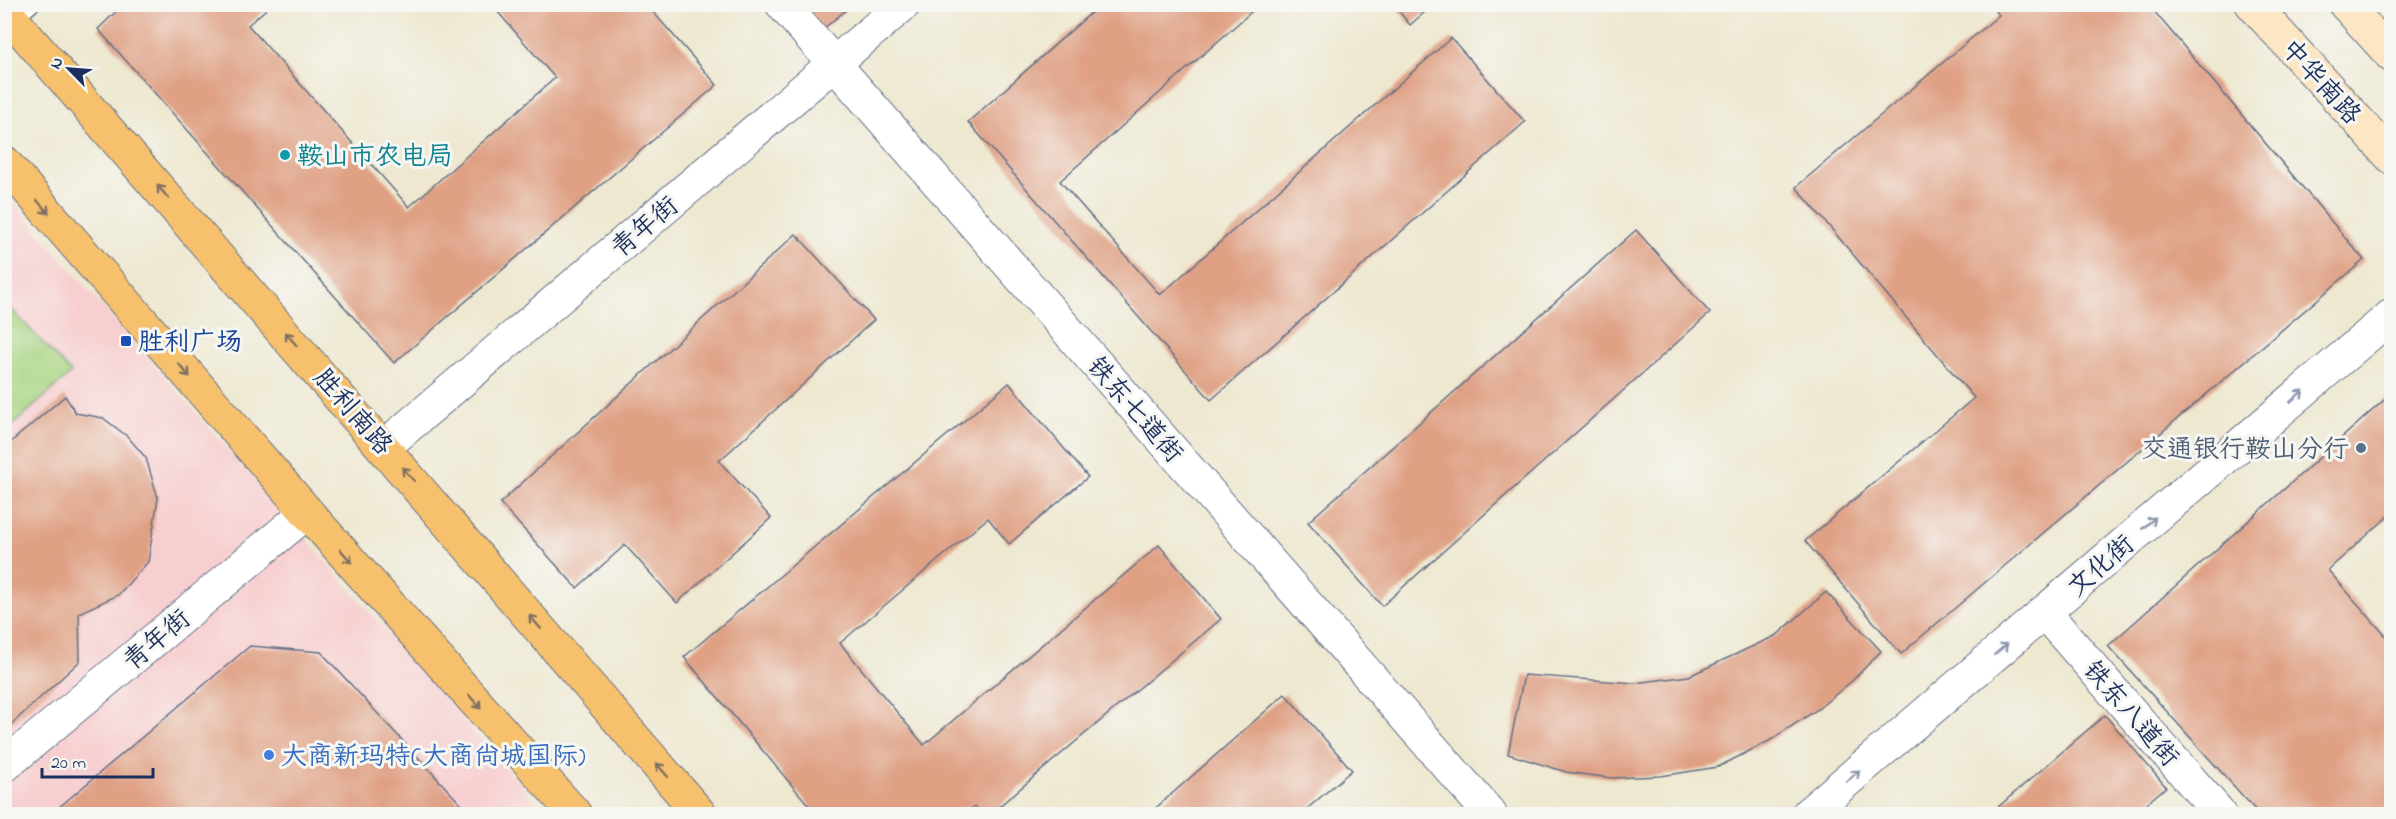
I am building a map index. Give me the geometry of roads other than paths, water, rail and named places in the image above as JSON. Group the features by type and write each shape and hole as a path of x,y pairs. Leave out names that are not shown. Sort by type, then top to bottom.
{"main road":[{"name":"中华南路","path":"2252,4 2391,158"},
{"path":"2345,4 2391,56"},
{"name":"胜利南路","path":"16,12 384,447 700,814"},
{"path":"4,162 307,512 575,814"}],"street":[{"name":"铁东七道街","path":"782,4 1490,814"},
{"name":"青年街","path":"384,447 904,4"},
{"name":"文化街","path":"1808,814 2391,315"},
{"name":"青年街","path":"4,766 307,512"},
{"name":"铁东八道街","path":"2044,612 2220,814"}],"place":[{"name":"鞍山市农电局","path":"285,155"},
{"name":"胜利广场","path":"126,341"},
{"name":"交通银行鞍山分行","path":"2361,448"},
{"name":"大商新玛特(大商尚城国际)","path":"269,755"}]}
